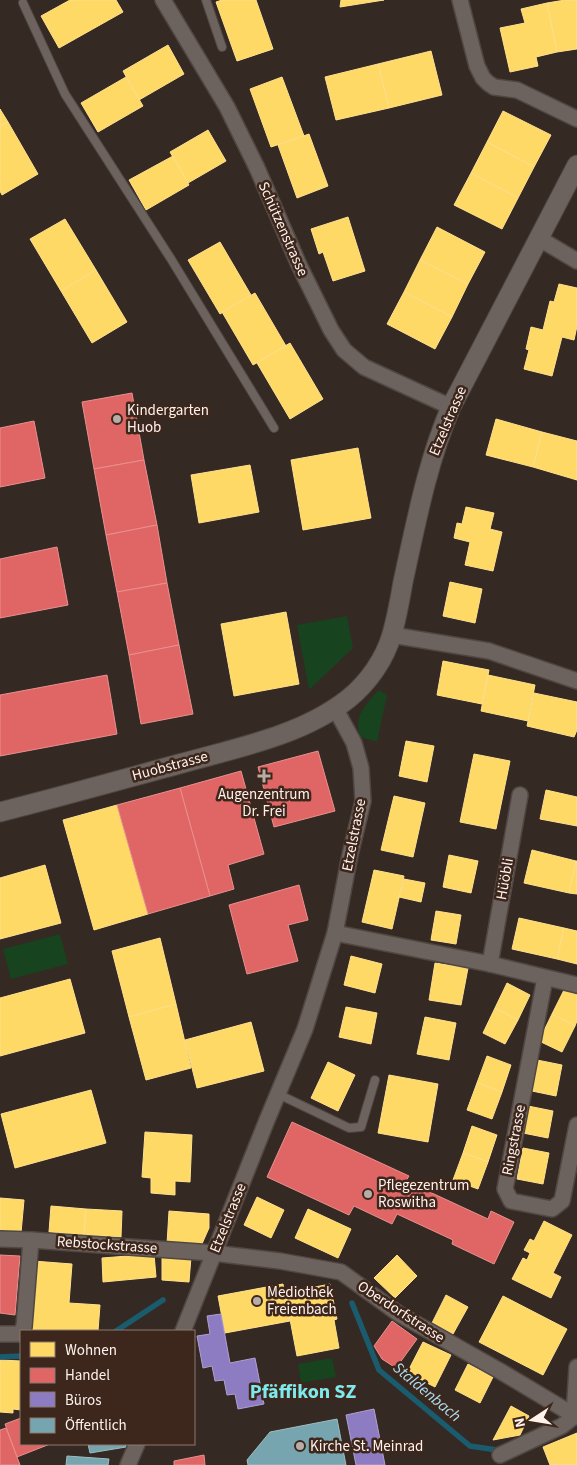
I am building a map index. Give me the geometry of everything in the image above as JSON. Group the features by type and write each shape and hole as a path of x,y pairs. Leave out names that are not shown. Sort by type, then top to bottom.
{"street":[{"name":"Schützenstrasse","path":"163,0 227,107 257,168 303,273 331,330 344,350 364,367 451,407"},
{"path":"460,0 477,66 483,78 494,87 517,90 577,119"},
{"name":"Etzelstrasse","path":"183,1330 305,1029 335,933 350,855 363,801 361,768 354,742 335,708 371,676 382,659 392,636 424,488 440,434 451,407 577,165"},
{"path":"540,239 577,261"},
{"path":"392,636 489,650 577,681"},
{"name":"Huobstrasse","path":"0,812 247,745 295,729 335,708"},
{"name":"Hüöbli","path":"490,964 520,795"},
{"path":"335,933 490,964 577,985"},
{"name":"Ringstrasse","path":"545,978 505,1189 511,1201 552,1209 562,1201 577,1126"},
{"name":"Rebstockstrasse","path":"0,1240 31,1240 213,1253"},
{"path":"21,1330 24,1327 31,1240"},
{"name":"Oberdorfstrasse","path":"213,1253 280,1260 341,1272 400,1314 576,1415"},
{"path":"0,1334 18,1334 20,1332"},
{"path":"500,1455 562,1426 576,1415 577,1367"},
{"path":"128,1465 138,1445"}],"lane":[{"path":"206,0 222,47"},
{"path":"25,1 66,94 171,259 274,428"},
{"path":"278,1094 348,1128 361,1127 375,1080"}],"green space":[{"path":"347,616 353,648 309,690 297,625"},
{"path":"379,690 387,695 377,742 361,737 358,723 359,717 369,700"},
{"path":"60,934 68,964 11,979 3,949"},
{"path":"332,1358 336,1377 301,1383 298,1364"}],"building: Wohnen":[{"path":"70,0 116,0 123,12 59,48 41,16"},
{"path":"222,0 256,0 273,49 237,61 216,2"},
{"path":"341,0 384,0 340,7"},
{"path":"577,0 577,49 557,52 547,3"},
{"path":"547,3 557,52 536,57 538,66 510,72 500,28 525,23 521,9"},
{"path":"168,45 184,74 139,100 123,71"},
{"path":"431,51 442,95 389,108 378,64"},
{"path":"378,64 389,108 336,120 325,77"},
{"path":"126,77 143,106 98,132 81,103"},
{"path":"282,77 304,136 271,147 250,89"},
{"path":"0,109 8,122 0,126"},
{"path":"503,111 551,135 534,167 487,142"},
{"path":"8,122 38,174 2,195 0,191 0,126"},
{"path":"208,130 226,161 188,183 170,152"},
{"path":"309,134 328,186 297,198 278,145"},
{"path":"487,142 534,167 518,198 471,173"},
{"path":"173,156 189,185 146,210 129,180"},
{"path":"471,173 518,198 502,229 454,205"},
{"path":"348,217 365,271 333,281 323,252 319,254 311,229"},
{"path":"65,219 96,270 61,291 30,239"},
{"path":"437,227 485,252 468,284 420,260"},
{"path":"220,242 251,295 220,314 188,260"},
{"path":"420,260 468,284 452,317 404,292"},
{"path":"96,270 127,322 92,343 61,291"},
{"path":"559,284 577,288 577,326 574,340 562,337 552,376 524,369 529,350 526,349 531,327 543,330 550,301 554,302"},
{"path":"404,292 452,317 435,349 387,324"},
{"path":"255,293 286,346 253,365 222,312"},
{"path":"290,343 323,399 290,419 257,363"},
{"path":"496,419 542,432 533,467 486,455"},
{"path":"542,432 577,441 577,480 533,467"},
{"path":"358,448 371,518 303,530 291,460"},
{"path":"250,465 259,512 199,523 191,475"},
{"path":"466,507 494,513 490,529 502,532 493,571 465,565 470,542 454,538 457,523 462,524"},
{"path":"450,582 482,589 475,623 443,616"},
{"path":"286,612 299,684 234,696 221,624"},
{"path":"443,661 489,670 482,704 437,695"},
{"path":"488,675 535,685 528,721 481,711"},
{"path":"534,693 577,702 577,730 574,737 527,726"},
{"path":"406,741 434,746 427,782 399,776"},
{"path":"474,754 510,761 496,829 460,822"},
{"path":"546,790 577,797 577,826 540,819"},
{"path":"394,796 425,803 413,857 381,850"},
{"path":"117,805 148,914 94,930 63,820"},
{"path":"532,850 576,861 569,893 524,883"},
{"path":"449,855 478,861 471,893 443,887"},
{"path":"577,861 577,894 569,893"},
{"path":"45,865 61,923 0,939 0,878"},
{"path":"374,870 404,876 392,929 362,922"},
{"path":"404,879 425,883 421,902 399,897"},
{"path":"436,911 461,915 456,944 431,940"},
{"path":"519,918 564,928 557,959 512,949"},
{"path":"564,928 577,931 577,964 557,959"},
{"path":"160,938 176,1004 129,1017 112,951"},
{"path":"351,956 382,964 375,993 344,985"},
{"path":"435,963 468,968 461,1005 429,1000"},
{"path":"70,979 85,1033 0,1056 0,998"},
{"path":"507,983 530,995 518,1020 495,1008"},
{"path":"565,988 577,995 577,1021 575,1026 552,1014"},
{"path":"176,1004 191,1068 146,1080 129,1017"},
{"path":"346,1007 377,1013 371,1044 339,1037"},
{"path":"495,1008 518,1020 505,1044 483,1033"},
{"path":"552,1014 575,1026 562,1052 539,1041"},
{"path":"425,1017 456,1023 449,1060 417,1054"},
{"path":"251,1022 264,1071 197,1088 185,1040"},
{"path":"487,1056 511,1065 502,1092 477,1083"},
{"path":"537,1060 562,1065 556,1096 532,1091"},
{"path":"328,1062 355,1075 338,1111 311,1098"},
{"path":"389,1075 438,1084 428,1142 378,1133"},
{"path":"477,1083 502,1092 492,1119 467,1110"},
{"path":"91,1090 106,1143 15,1168 1,1114"},
{"path":"528,1106 553,1111 548,1138 523,1133"},
{"path":"472,1126 497,1135 488,1162 463,1153"},
{"path":"145,1132 192,1135 190,1182 175,1181 175,1195 151,1193 151,1178 142,1177"},
{"path":"523,1148 549,1153 543,1184 517,1179"},
{"path":"463,1153 488,1162 478,1189 453,1180"},
{"path":"257,1197 284,1210 271,1238 244,1225"},
{"path":"0,1198 24,1200 21,1233 0,1231"},
{"path":"51,1206 86,1209 84,1235 49,1232"},
{"path":"86,1209 122,1211 121,1237 84,1235"},
{"path":"308,1209 351,1229 338,1258 295,1238"},
{"path":"169,1211 209,1214 209,1228 201,1246 167,1244"},
{"path":"544,1221 572,1235 553,1273 561,1277 551,1298 512,1279 523,1258 527,1260 530,1253 524,1250 530,1239 534,1241"},
{"path":"154,1254 156,1277 103,1282 102,1258"},
{"path":"162,1255 191,1257 189,1282 162,1280"},
{"path":"397,1255 417,1276 395,1298 374,1278"},
{"path":"33,1261 72,1264 69,1303 100,1305 98,1330 28,1330"},
{"path":"283,1284 290,1321 225,1333 218,1296"},
{"path":"330,1284 337,1319 334,1320 339,1348 297,1356 285,1293"},
{"path":"446,1295 468,1307 453,1334 432,1323"},
{"path":"503,1296 567,1329 543,1375 479,1342"},
{"path":"423,1342 451,1355 435,1387 407,1373"},
{"path":"0,1360 20,1361 20,1410 13,1409 13,1413 0,1412"},
{"path":"468,1364 493,1377 480,1403 455,1390"},
{"path":"511,1406 529,1416 520,1435 493,1440"},
{"path":"577,1433 577,1465 550,1465 543,1447"}],"building: Handel":[{"path":"132,393 144,460 94,469 82,402"},
{"path":"34,421 45,478 0,487 0,428"},
{"path":"144,460 157,525 106,535 94,469"},
{"path":"157,525 167,583 117,592 106,535"},
{"path":"57,547 68,605 0,618 0,559"},
{"path":"167,583 179,645 129,655 117,592"},
{"path":"179,645 193,714 141,724 129,655"},
{"path":"107,675 117,734 0,756 0,695"},
{"path":"318,751 335,811 274,827 258,767"},
{"path":"241,771 264,854 228,865 234,889 210,896 180,788"},
{"path":"180,788 210,896 148,914 117,805"},
{"path":"299,885 308,920 288,925 298,961 247,974 229,905"},
{"name":"Pflegezentrum Roswitha","path":"292,1122 409,1176 406,1181 488,1219 491,1211 514,1222 494,1264 452,1244 453,1240 397,1214 392,1224 354,1206 349,1215 267,1177"},
{"path":"0,1255 20,1256 15,1315 0,1313"},
{"path":"392,1321 417,1339 396,1368 382,1359 374,1346"},
{"path":"20,1418 20,1445 47,1445 17,1457 5,1424"},
{"path":"6,1428 20,1465 0,1465 0,1430"},
{"path":"204,1455 205,1465 174,1465 174,1461"}],"building: Büros":[{"path":"221,1314 230,1363 255,1358 264,1404 238,1409 235,1394 227,1395 224,1380 215,1381 212,1366 203,1368 197,1336 210,1334 207,1316"},
{"path":"374,1409 385,1465 356,1465 346,1415"}],"building: Öffentlich":[{"name":"Kirche St. Meinrad","path":"337,1419 346,1465 248,1465 247,1460 270,1432"},
{"path":"88,1445 125,1445 126,1447 90,1453"},
{"path":"67,1456 109,1459 108,1465 66,1465"}],"waterway":[{"name":"Staldenbach","path":"118,1330 163,1300"},
{"name":"Staldenbach","path":"352,1303 379,1370 470,1446 497,1450"},
{"name":"Staldenbach","path":"0,1357 20,1356"}],"place":[{"name":"Kindergarten Huob","path":"117,419"},
{"name":"Augenzentrum Dr. Frei","path":"264,776"},
{"name":"Pflegezentrum Roswitha","path":"368,1194"},
{"name":"Mediothek Freienbach","path":"257,1301"},
{"name":"Kirche St. Meinrad","path":"300,1446"}],"district":[{"name":"Pfäffikon SZ","path":"303,1392"}]}
